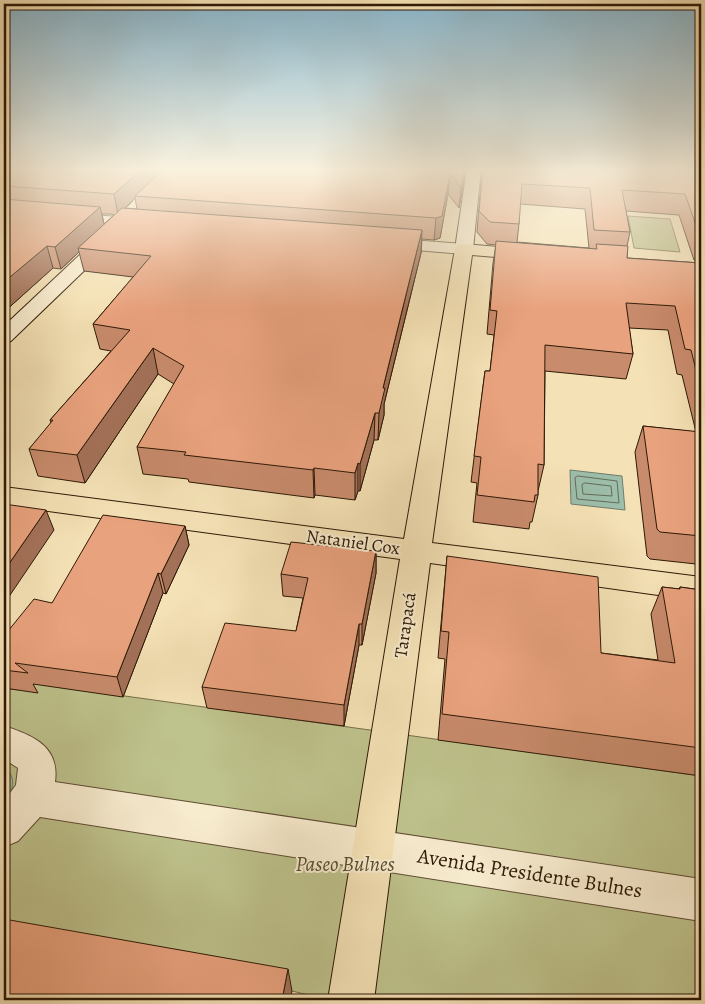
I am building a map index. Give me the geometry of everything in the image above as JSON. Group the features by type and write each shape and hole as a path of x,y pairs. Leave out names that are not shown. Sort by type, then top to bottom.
{"main road":[{"path":"464,249 550,256"},
{"name":"Tarapacá","path":"350,1000 416,551 464,249"},
{"name":"Nataniel Cox","path":"4,496 701,589"}],"street":[{"path":"42,216 165,225"},
{"path":"4,337 130,216"},
{"path":"372,242 464,249 468,216"},
{"path":"4,743 19,746 34,758 38,776 32,797 17,818 4,827"},
{"name":"Avenida Presidente Bulnes","path":"32,797 701,900"}],"green space":[{"path":"628,216 670,219 680,252 634,248"},
{"name":"Paseo Bulnes","path":"24,682 701,776 701,1000 329,1000 292,991 4,940 4,688 19,690"}],"water":[{"path":"570,470 622,476 625,510 571,504"},
{"path":"4,766 11,775 13,784 4,804"}],"building":[{"path":"4,216 90,216 55,247 47,246 4,282"},
{"path":"113,216 229,216 422,230 383,388 385,388 379,413 375,413 360,464 358,463 355,473 184,455 186,452 137,447 184,366 153,348 77,455 29,449 53,420 50,420 130,330 93,324 151,256 78,248"},
{"path":"407,216 442,216 436,218"},
{"path":"484,216 520,216 519,224 490,222"},
{"path":"593,216 627,216 630,232 594,230"},
{"path":"693,216 701,216 700,237"},
{"path":"496,241 597,249 596,244 628,246 627,258 701,263 701,390 691,350 685,349 675,306 626,303 633,354 545,345 544,465 538,464 538,495 535,495 534,502 477,495 481,457 474,456 485,371 490,371 497,311 490,310"},
{"path":"643,426 701,432 701,536 660,532 657,529"},
{"path":"4,504 46,510 4,571"},
{"path":"103,515 185,526 161,574 158,573 117,677 15,663 28,673 4,670 4,636 34,599 52,603"},
{"path":"291,542 376,551 362,624 359,624 344,705 202,687 225,623 296,631 308,578 281,574"},
{"path":"447,556 598,577 601,653 675,663 662,587 701,590 701,748 442,714 449,632 441,631"},
{"path":"4,919 288,969 282,1000 4,1000"}]}
